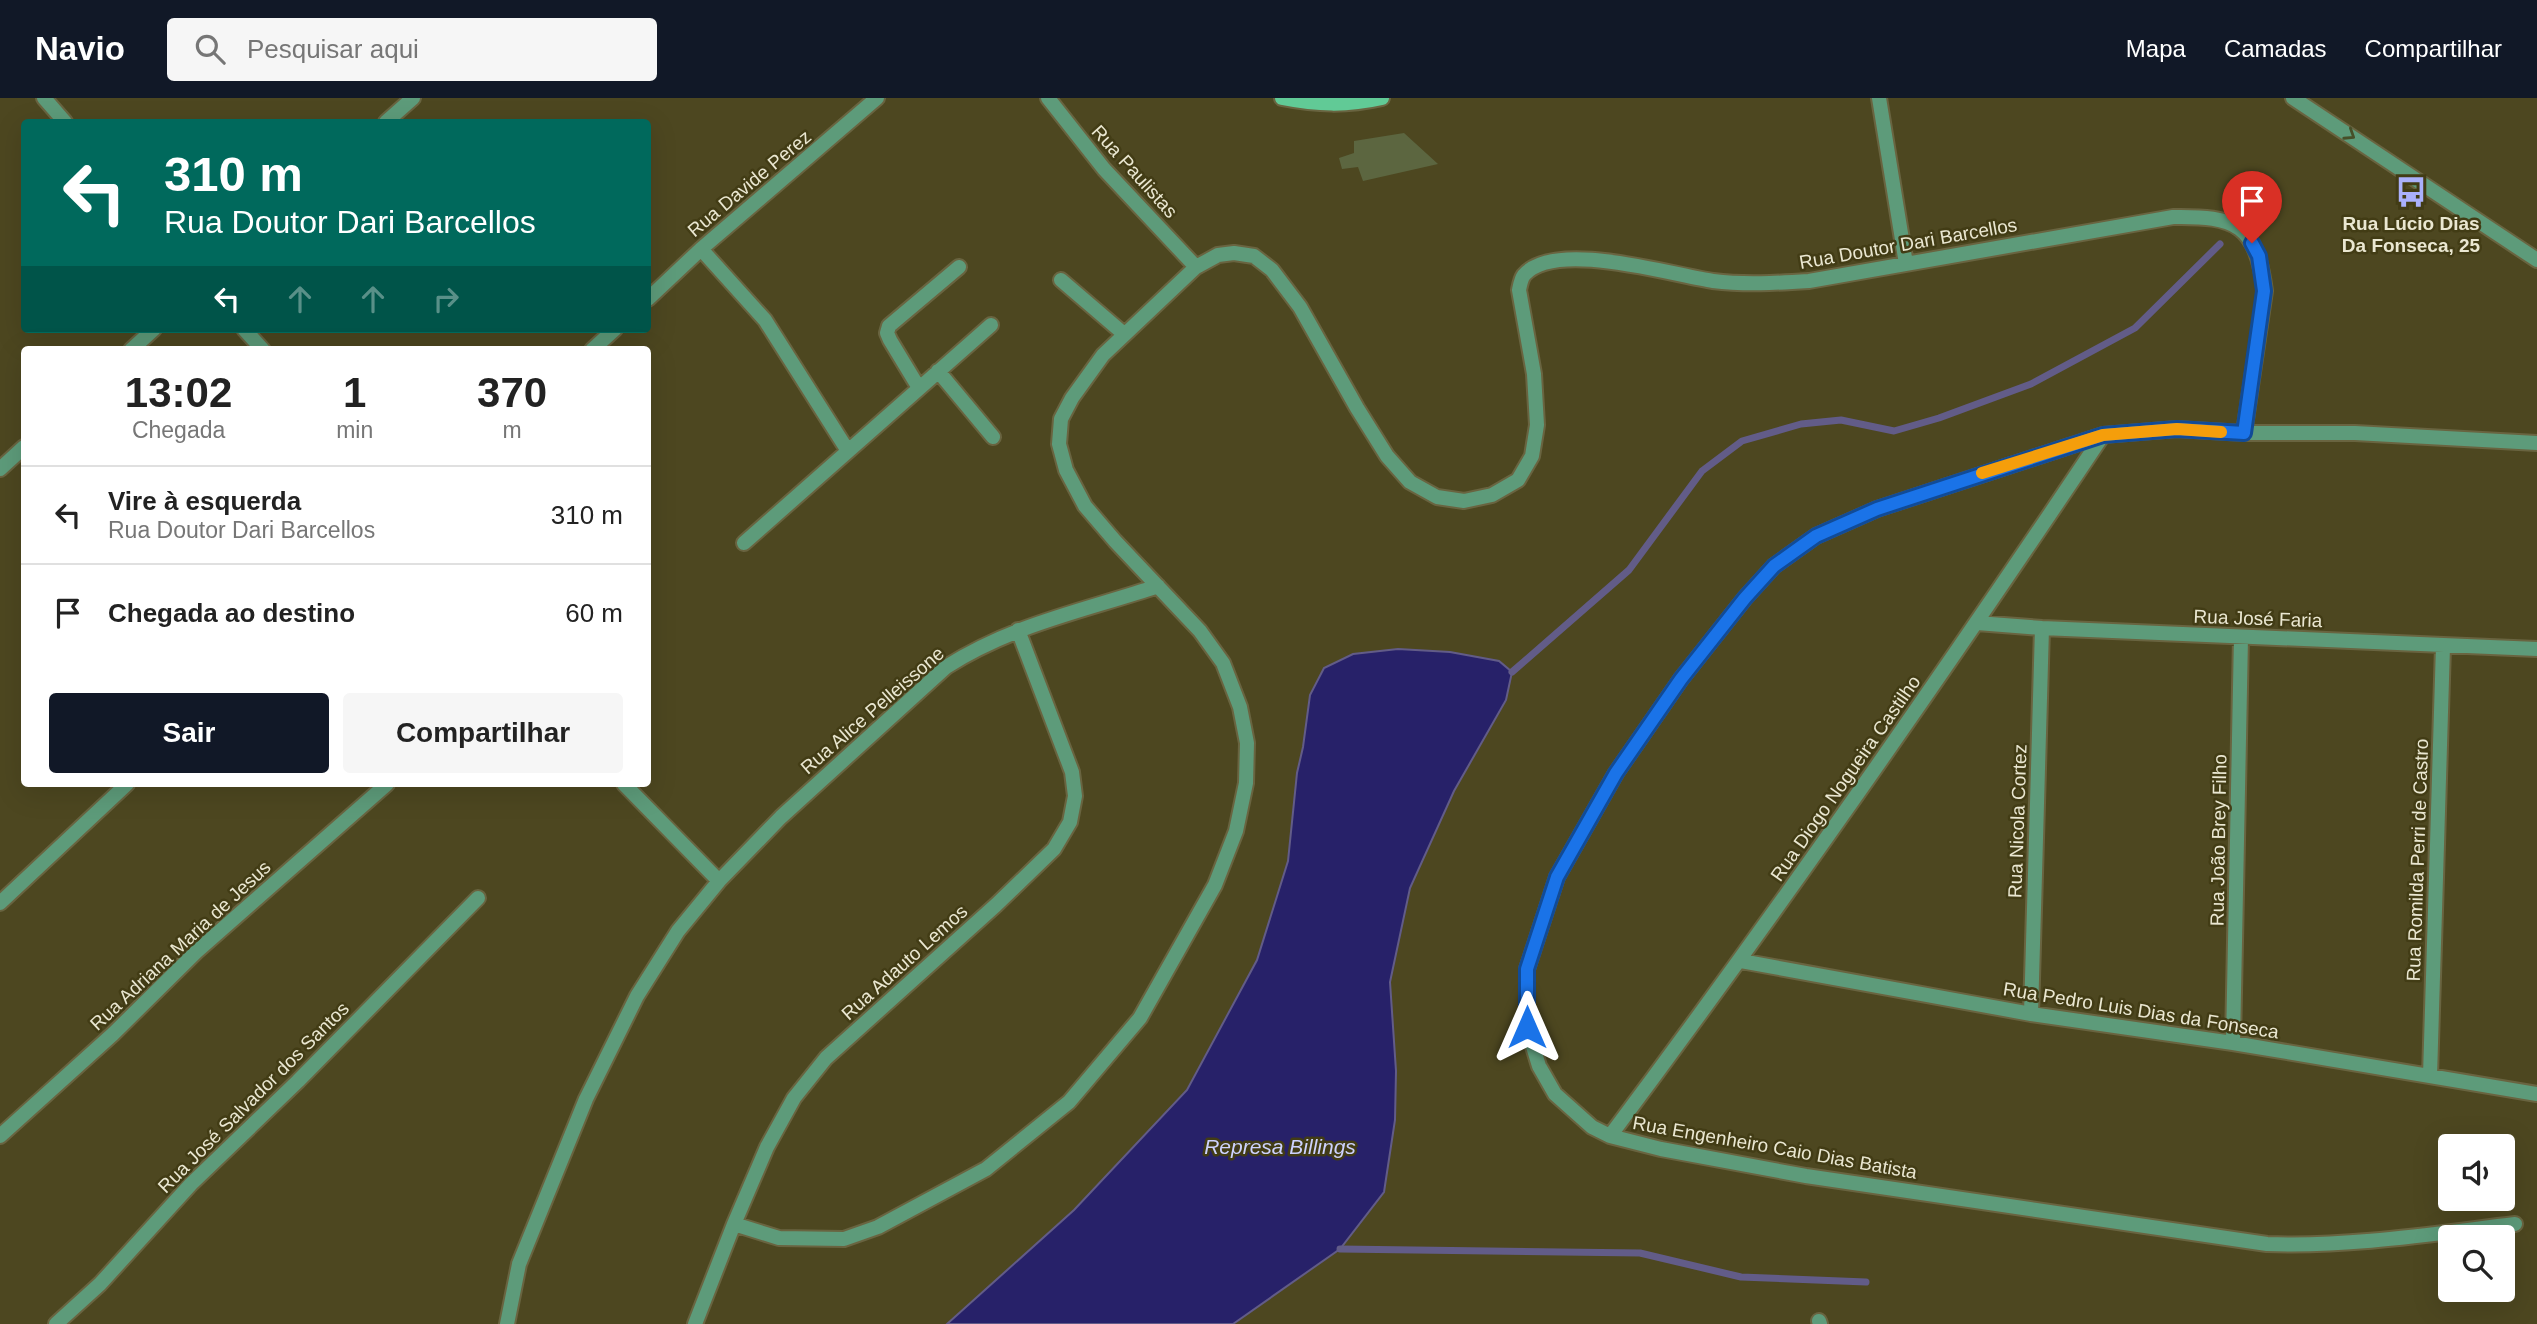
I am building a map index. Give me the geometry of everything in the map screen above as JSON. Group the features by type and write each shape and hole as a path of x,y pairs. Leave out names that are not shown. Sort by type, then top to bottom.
{"street":[{"path":"44,98 62,119"},
{"path":"389,119 413,98"},
{"name":"Rua Davide Perez","path":"651,296 701,249 877,98"},
{"name":"Rua Paulistas","path":"1048,98 1104,169 1196,267"},
{"path":"1282,98 1314,104 1342,105 1382,98"},
{"path":"1879,98 1906,264"},
{"path":"2293,98 2537,260"},
{"name":"Rua Doutor Dari Barcellos","path":"734,1224 779,1238 844,1239 925,1204 986,1169 1069,1102 1140,1018 1215,885 1236,831 1246,783 1247,743 1240,707 1223,663 1200,631 1085,506 1066,470 1059,444 1061,419 1072,398 1103,355 1196,267 1218,256 1234,253 1254,256 1272,270 1300,307 1387,456 1410,482 1437,497 1464,501 1492,495 1518,480 1532,456 1537,425 1534,374 1519,290 1525,274 1549,263 1573,259 1632,265 1712,281 1759,285 1842,277 2174,217 2206,216 2229,221 2240,228 2259,256 2264,291 2244,433"},
{"path":"701,249 765,320 848,451"},
{"path":"919,388 887,332 889,326 959,267"},
{"path":"1061,280 1124,334"},
{"path":"744,543 991,325"},
{"path":"135,346 150,333"},
{"path":"248,333 259,346"},
{"path":"596,346 611,333"},
{"path":"938,371 993,437"},
{"name":"Rua Engenheiro Caio Dias Batista","path":"2515,1224 2364,1243 2313,1246 2267,1244 1807,1176 1661,1149 1610,1136 1592,1127 1555,1094 1539,1066 1527,1027 1527,969 1557,877 1616,773 1674,690 1745,598 1774,566 1816,536 1877,509 2103,435 2177,429 2244,433 2355,433 2537,443"},
{"name":"Rua Diogo Nogueira Castilho","path":"1610,1136 1741,961 1977,623 2103,435"},
{"path":"0,469 21,450"},
{"name":"Rua Alice Pelleissone","path":"719,881 781,817 946,667 976,649 1018,630 1158,586"},
{"name":"Rua José Faria","path":"1977,623 2537,649"},
{"name":"Rua Nicola Cortez","path":"2031,1014 2042,628"},
{"name":"Rua Adauto Lemos","path":"695,1324 767,1146 794,1098 826,1058 1054,849 1070,822 1075,796 1072,772 1018,630"},
{"name":"Rua João Brey Filho","path":"2233,1043 2241,637"},
{"name":"Rua Romilda Perri de Castro","path":"2430,1076 2443,646"},
{"path":"0,903 124,787"},
{"name":"Rua Adriana Maria de Jesus","path":"0,1136 113,1034 196,952 384,787"},
{"path":"507,1324 519,1264 586,1099 637,996 678,931 719,881 627,787"},
{"name":"Rua José Salvador dos Santos","path":"56,1324 100,1284 191,1184 478,898"},
{"name":"Rua Pedro Luis Dias da Fonseca","path":"1741,961 2031,1014 2233,1043 2537,1094"}],"water":[{"name":"Represa Billings","path":"1398,649 1450,652 1499,661 1512,672 1506,700 1454,791 1410,888 1390,982 1396,1071 1395,1120 1384,1192 1340,1249 1233,1324 947,1324 1074,1210 1187,1090 1257,960 1288,861 1297,773 1310,695 1324,668 1353,654"}],"building":[{"path":"1404,133 1438,164 1363,181 1358,167 1342,169 1339,158 1354,153 1354,141"}],"waterway":[{"path":"1512,672 1629,570 1702,471 1742,441 1801,424 1841,420 1894,431 1939,418 2031,384 2135,328 2220,244"},
{"path":"1340,1249 1640,1253 1741,1277 1866,1282"}],"slow traffic":[{"path":"1982,473 2103,435 2177,429 2221,432"}],"place":[{"name":"Rua Lúcio Dias Da Fonseca, 25","path":"2411,192"}],"route":[{"path":"1527,1027 1527,969 1557,877 1616,773 1681,679 1774,566 1816,536 1877,509 2069,444 2103,435 2177,429 2244,433 2264,291 2259,256 2252,243"}]}
